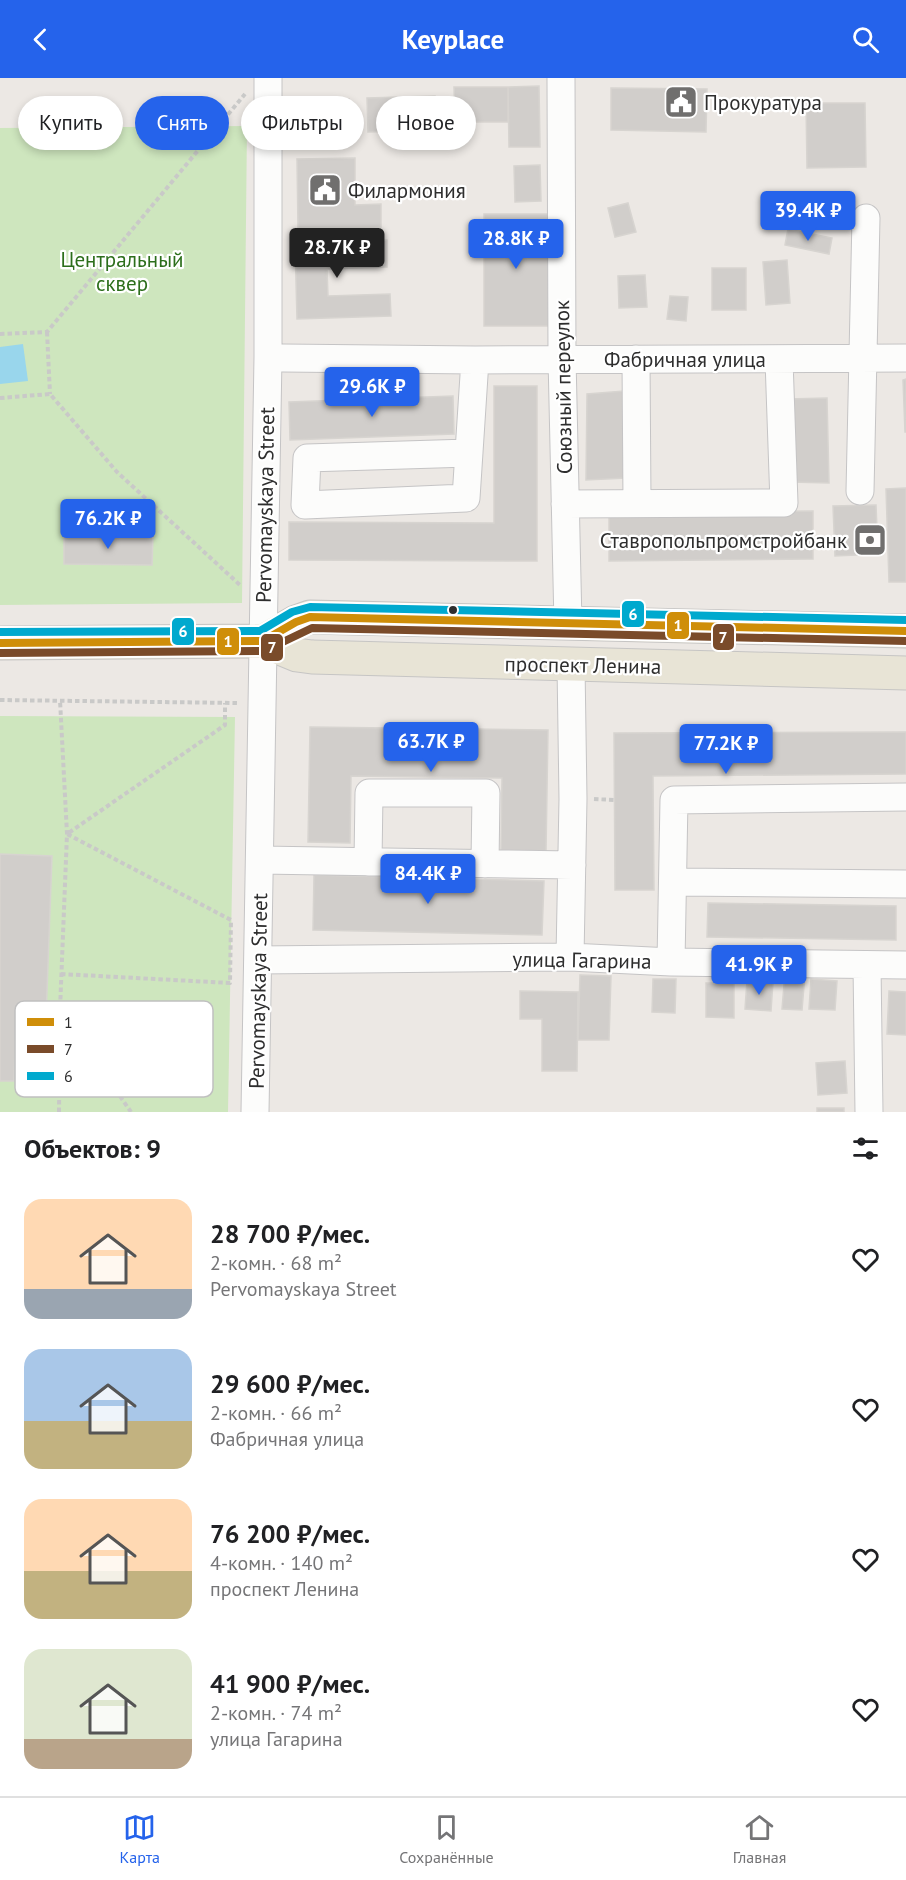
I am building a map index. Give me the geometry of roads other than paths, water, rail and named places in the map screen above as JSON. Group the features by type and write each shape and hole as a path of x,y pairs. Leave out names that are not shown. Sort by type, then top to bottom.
{"main road":[{"name":"проспект Ленина","path":"262,641 310,617 906,631"},
{"name":"проспект Ленина","path":"0,644 262,641 297,655 312,657 906,673"}],"street":[{"name":"Союзный переулок","path":"561,78 562,358 568,624"},
{"name":"Pervomayskaya Street","path":"255,1112 268,357 259,82"},
{"path":"860,491 866,218"},
{"name":"Фабричная улица","path":"283,358 780,360 906,358"},
{"path":"636,359 637,503"},
{"path":"469,453 308,458 305,505 466,498 469,453 475,360"},
{"path":"565,504 783,503 780,360"},
{"path":"570,957 571,665"},
{"path":"368,862 369,793 486,793 485,864"},
{"path":"671,962 674,800 906,797"},
{"path":"261,860 572,864"},
{"path":"674,882 906,884"},
{"name":"улица Гагарина","path":"258,960 570,957 671,962 906,965"},
{"path":"867,965 869,1112"}],"water":[{"path":"23,344 28,381 0,384 0,347"}],"place":[{"name":"Прокуратура","path":"681,102"},
{"name":"Филармония","path":"325,190"},
{"name":"Ставропольпромстройбанк","path":"870,540"}],"park label":[{"name":"Центральный сквер","path":"122,271"}]}
